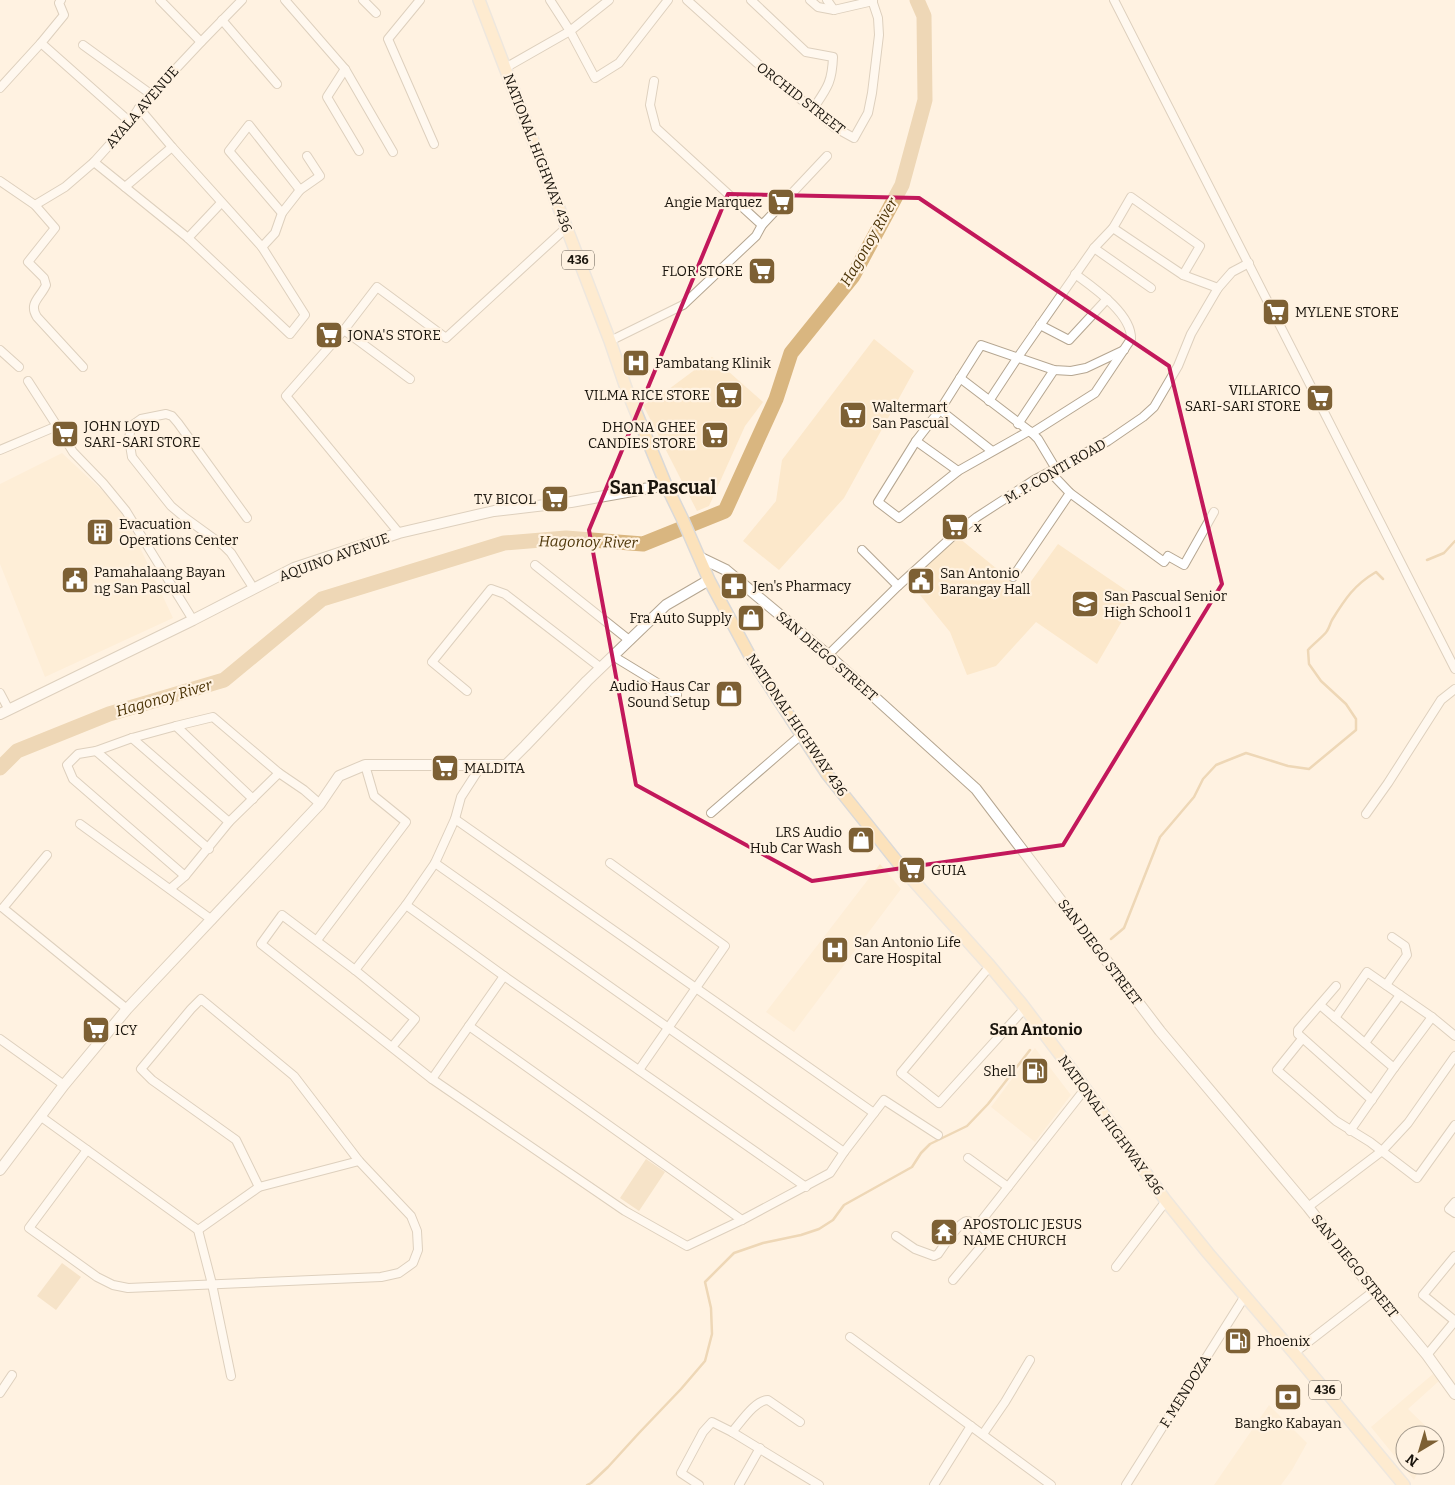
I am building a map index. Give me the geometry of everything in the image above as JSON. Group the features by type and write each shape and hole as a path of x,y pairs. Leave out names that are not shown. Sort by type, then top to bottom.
{"main road":[{"name":"NATIONAL HIGHWAY 436","path":"479,0 610,341 626,388 666,485 709,580 750,656 827,774 903,869 1025,1008 1074,1072 1166,1201 1404,1485"}],"street":[{"path":"160,0 201,42"},
{"name":"AYALA AVENUE","path":"35,205 65,186 94,162 130,122 139,108 242,0"},
{"path":"285,0 346,69 393,152"},
{"path":"363,0 376,14"},
{"path":"420,0 388,39 434,144"},
{"path":"550,0 570,31 595,78 619,62 668,0"},
{"path":"505,68 570,31 609,0"},
{"name":"ORCHID STREET","path":"687,0 813,109 834,126 854,138 868,113 872,93 879,35 878,18 873,0"},
{"path":"751,0 806,52 832,57 832,75 826,89 813,109"},
{"path":"810,0 818,7 834,10 873,0"},
{"path":"827,0 834,10"},
{"path":"1114,0 1455,669"},
{"path":"0,88 64,15 59,1"},
{"path":"222,20 277,84"},
{"path":"41,43 130,122"},
{"path":"83,45 152,95"},
{"path":"346,69 327,97 360,151"},
{"path":"654,81 650,105 656,128 762,225"},
{"path":"94,162 188,238 290,334 304,314 262,247 221,203 139,108"},
{"path":"282,213 228,152 248,125 300,190"},
{"path":"126,187 172,147"},
{"path":"262,247 275,233 282,213 300,190 320,176 307,156"},
{"path":"610,341 683,305 756,236 762,225 827,156"},
{"path":"0,181 35,205 55,228 28,262 44,278 46,285 33,306 33,310 37,317 82,367"},
{"path":"990,401 1040,325 1094,248 1113,228 1132,197 1200,246 1183,275"},
{"path":"188,238 221,203"},
{"path":"399,533 286,396 344,330 377,287 446,338 566,228"},
{"path":"1113,228 1183,275 1218,288"},
{"path":"1094,248 1151,288"},
{"name":"M. P. CONTI ROAD","path":"828,655 898,586 977,518 1034,480 1108,441 1143,417 1154,407 1178,366 1191,334 1218,288 1232,272 1249,263"},
{"path":"1076,274 1107,298 1132,332 1131,339 1124,350 1095,393 1030,432 958,471 899,518 878,502 916,441 940,410 981,345 1054,370 1071,371 1086,368 1124,350"},
{"path":"1040,325 1069,340 1107,298"},
{"path":"344,330 410,379"},
{"path":"0,350 19,367"},
{"path":"1018,424 1054,370"},
{"path":"960,378 1038,439 1053,470 1070,493 1164,562 1168,556 1184,565 1214,512"},
{"path":"28,381 73,452 103,483 126,511 194,620"},
{"path":"940,410 992,451"},
{"path":"246,518 172,416 166,414 141,419 132,426 129,440 132,457 171,506 231,553 254,589"},
{"path":"0,450 57,426"},
{"path":"916,441 958,471"},
{"name":"AQUINO AVENUE","path":"5,712 194,620 294,568 399,533 494,511 571,502 666,485"},
{"path":"1013,577 1070,493"},
{"path":"862,550 898,586"},
{"name":"SAN DIEGO STREET","path":"699,557 726,570 828,655 976,789 1160,1031 1308,1207 1427,1355 1455,1394"},
{"path":"535,565 629,640"},
{"path":"0,1170 64,1085 127,1009 320,804 339,776 365,765 506,765 666,605 709,580"},
{"path":"467,691 432,662 491,589 505,594 601,668"},
{"path":"613,656 677,695"},
{"path":"1366,814 1441,700 1455,690"},
{"path":"0,693 5,712"},
{"path":"185,876 73,779 67,765 78,754 96,751 132,738 212,717 279,773 304,790 320,804"},
{"path":"176,726 253,799"},
{"path":"711,813 802,735"},
{"path":"132,738 229,822"},
{"path":"96,751 208,848"},
{"path":"317,940 406,822 374,796 365,765"},
{"path":"356,970 406,905 435,863 455,819 461,797 481,766"},
{"path":"170,889 185,876 229,822 279,773"},
{"path":"455,819 874,1113"},
{"path":"80,824 212,920"},
{"path":"47,855 3,908 127,1009"},
{"path":"610,862 725,946 639,1070"},
{"path":"435,863 844,1152"},
{"path":"406,905 504,976 806,1187"},
{"path":"392,1047 415,1019 356,970 282,915 261,944 432,1079 625,1211 687,1246 742,1220 830,1173 884,1100 938,1135"},
{"path":"1386,985 1407,955 1405,946 1392,937"},
{"path":"990,966 901,1073 939,1103 1025,1008"},
{"path":"1336,1018 1367,972 1432,1017 1455,1036"},
{"path":"432,1079 504,976"},
{"path":"1336,986 1298,1030 1298,1034 1372,1100"},
{"path":"1365,1043 1400,995"},
{"path":"87,1150 29,1228 97,1277 113,1285 128,1288 382,1277 399,1273 413,1263 418,1250 417,1231 411,1216 359,1161 294,1076 201,999 191,1008 142,1069 152,1080 236,1140 259,1186"},
{"path":"1320,1004 1394,1068"},
{"path":"1350,1131 1432,1017"},
{"path":"469,1026 742,1220"},
{"path":"0,1038 64,1085"},
{"path":"1302,1039 1277,1070 1330,1116 1382,1151 1417,1178 1455,1125"},
{"path":"1308,1207 1382,1151 1408,1122 1455,1056"},
{"path":"978,1224 1085,1089"},
{"path":"40,1116 198,1230 212,1284 231,1376"},
{"path":"968,1158 1008,1186"},
{"path":"198,1230 259,1186 359,1161"},
{"path":"1116,1267 1166,1201"},
{"path":"1455,1202 1449,1209 1455,1213"},
{"path":"896,1236 915,1249 934,1256 938,1254 965,1222 978,1224 989,1234 989,1237 953,1280"},
{"path":"1427,1355 1455,1321 1423,1295 1455,1256"},
{"path":"1294,1353 1374,1291"},
{"name":"F. MENDOZA","path":"1126,1485 1245,1296"},
{"path":"850,1337 1051,1485"},
{"path":"983,1434 1030,1360"},
{"path":"0,1392 12,1375"},
{"path":"732,1432 757,1403 765,1400 768,1400 800,1422"},
{"path":"698,1485 681,1473 703,1432 712,1422 760,1448 819,1485"},
{"path":"934,1485 971,1426"},
{"path":"739,1485 760,1448"}],"highlighted area":[{"path":"728,194 919,198 1169,366 1222,584 1063,845 812,881 636,785 589,530"}],"shaded area":[{"name":"Waltermart San Pascual","path":"874,339 914,371 844,498 779,570 743,541 776,501 782,460"},
{"path":"712,357 763,402 745,426 709,506 697,511 643,405 661,395"},
{"path":"62,453 122,509 173,618 45,677 0,564 0,484"},
{"path":"959,538 1024,591 1058,544 1136,597 1097,664 1036,622 996,666 967,675 950,632 920,595 933,585 920,569"},
{"name":"San Antonio Life Care Hospital","path":"880,864 901,889 794,1032 766,1012"},
{"name":"Shell","path":"1035,1048 1071,1095 1035,1142 991,1107"},
{"path":"646,1159 665,1172 639,1211 620,1198"},
{"path":"62,1263 81,1277 56,1310 37,1296"},
{"path":"1433,1374 1439,1381 1408,1409 1425,1425 1395,1425 1395,1457 1371,1427"},
{"path":"1269,1405 1307,1443 1292,1470 1281,1485 1214,1485"},
{"path":"1410,1475 1416,1475 1414,1480"}],"waterway":[{"name":"Hagonoy River","path":"0,768 17,751 109,714 224,680 322,599 504,543 566,538 643,544 725,511 776,399 791,353 853,276 902,185 925,100 924,16 917,0"},
{"path":"1427,560 1444,553 1455,541"},
{"path":"1111,939 1124,928 1160,837 1194,797 1203,779 1216,765 1246,753 1288,766 1309,769 1356,730 1356,719 1346,704 1321,681 1309,664 1308,650 1326,633 1341,605 1356,587 1376,572 1383,579"},
{"path":"587,1485 608,1467 705,1361 712,1334 711,1308 705,1282 734,1253 763,1243 819,1229 833,1220 844,1205 912,1167 921,1153 930,1144 967,1126 988,1104 1030,1050"}],"place":[{"name":"Angie Marquez","path":"781,202"},
{"name":"FLOR STORE","path":"762,271"},
{"name":"MYLENE STORE","path":"1276,312"},
{"name":"JONA'S STORE","path":"329,335"},
{"name":"Pambatang Klinik","path":"636,363"},
{"name":"VILMA RICE STORE","path":"729,395"},
{"name":"VILLARICO SARI-SARI STORE","path":"1320,398"},
{"name":"Waltermart San Pascual","path":"853,415"},
{"name":"JOHN LOYD SARI-SARI STORE","path":"65,434"},
{"name":"DHONA GHEE CANDIES STORE","path":"715,435"},
{"name":"T.V BICOL","path":"555,499"},
{"name":"x","path":"955,527"},
{"name":"Evacuation Operations Center","path":"100,532"},
{"name":"Pamahalaang Bayan ng San Pascual","path":"75,580"},
{"name":"San Antonio Barangay Hall","path":"921,581"},
{"name":"Jen's Pharmacy","path":"734,586"},
{"name":"San Pascual Senior High School 1","path":"1085,604"},
{"name":"Fra Auto Supply","path":"751,618"},
{"name":"Audio Haus Car Sound Setup","path":"729,694"},
{"name":"MALDITA","path":"445,768"},
{"name":"LRS Audio Hub Car Wash","path":"861,840"},
{"name":"GUIA","path":"912,870"},
{"name":"San Antonio Life Care Hospital","path":"835,950"},
{"name":"ICY","path":"96,1030"},
{"name":"Shell","path":"1035,1071"},
{"name":"APOSTOLIC JESUS NAME CHURCH","path":"944,1232"},
{"name":"Phoenix","path":"1238,1341"},
{"name":"Bangko Kabayan","path":"1288,1397"}],"district":[{"name":"San Pascual","path":"663,487"},
{"name":"San Antonio","path":"1036,1029"}]}
